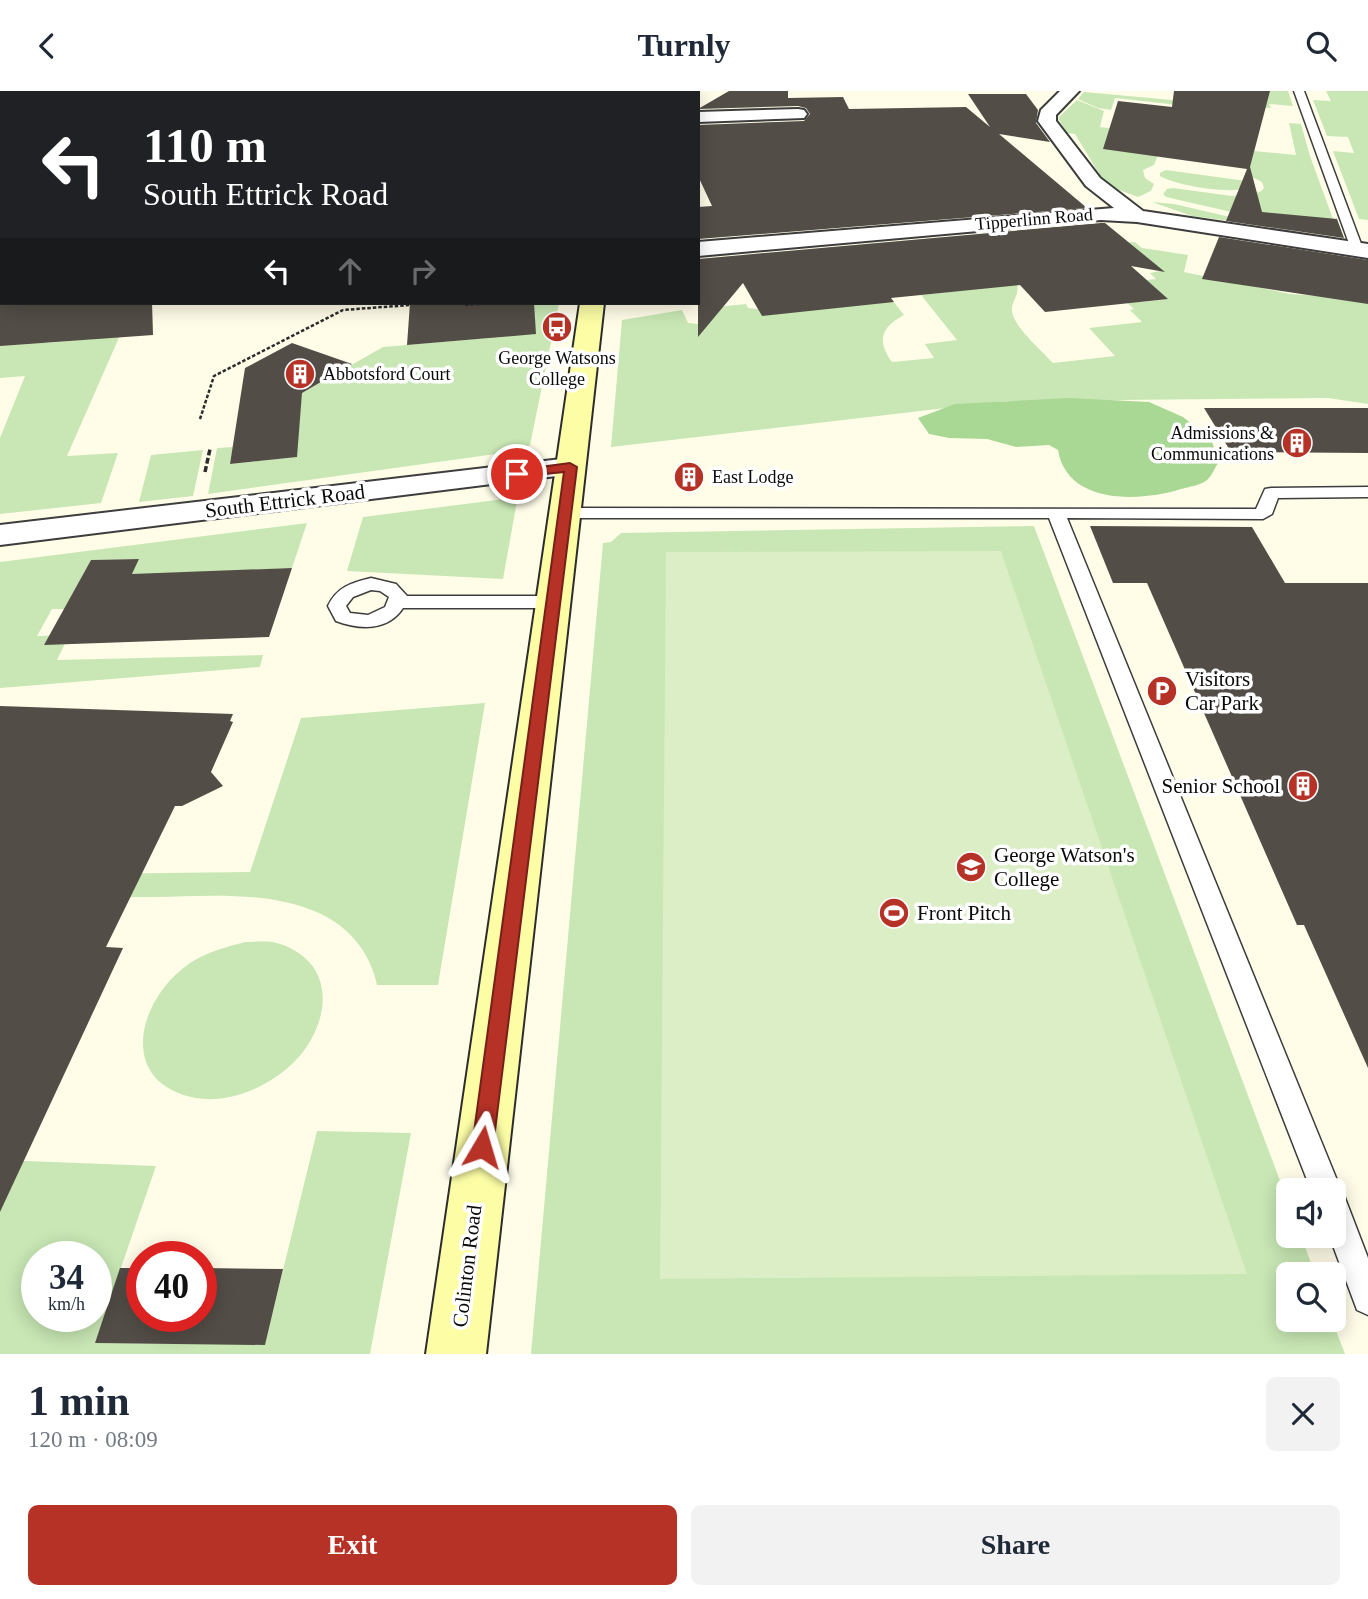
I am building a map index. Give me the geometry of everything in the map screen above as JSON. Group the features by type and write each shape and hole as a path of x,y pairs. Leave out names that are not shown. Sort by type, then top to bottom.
{"street":[{"path":"1070,91 1047,114 1047,121 1093,182 1137,216"},
{"path":"700,117 798,114"},
{"name":"Tipperlinn Road","path":"700,249 1101,213 1363,250"},
{"name":"Colinton Road","path":"456,1354 592,305"},
{"name":"South Ettrick Road","path":"0,535 570,467"}],"lane":[{"path":"1298,91 1363,250"},
{"path":"565,513 1262,514 1271,493 1368,492"},
{"path":"1056,513 1321,1178"},
{"path":"398,602 553,602"},
{"path":"1346,1241 1368,1299"}],"path":[{"path":"200,419 214,376 343,310 410,305"}],"green space":[{"path":"1226,91 1288,91 1293,106 1187,106 1115,98 1111,110 1098,108 1078,99 1084,92 1194,102"},
{"path":"1326,91 1368,91 1368,220 1359,219 1333,151 1354,153 1348,137 1327,136 1313,100 1331,101"},
{"path":"1077,100 1104,111 1100,127 1156,134 1161,147 1154,165 1143,170 1145,178 1154,184 1151,191 1138,197 1106,185 1075,134 1067,133 1058,118"},
{"path":"1289,123 1301,124 1333,219 1284,228 1192,216 1152,202 1174,204 1252,222 1253,217 1166,197 1163,194 1167,189 1173,188 1232,196 1260,192 1264,188 1262,182 1248,175 1254,151 1296,155"},
{"path":"1166,170 1246,181 1244,189 1201,188 1160,176 1160,173"},
{"path":"1135,242 1142,248 1188,255 1184,272 1290,294 1368,299 1368,404 1328,398 1006,401 611,447 622,320 682,310 688,323 708,325 705,308 746,304 748,308 758,309 762,316 885,291 904,315 890,325 883,335 884,348 892,362 934,358 925,344 957,340 921,295 1017,284 1012,311 1017,324 1053,363 1115,356 1089,328 1142,322 1130,310 1134,309 1120,296 1131,295 1140,302 1167,299 1146,280 1156,279 1150,273 1160,271 1121,243"},
{"path":"559,305 530,445 524,450 208,494 217,448 233,447 230,464 296,457 302,393 383,347 490,338 466,307"},
{"path":"0,332 47,343 93,339 121,333 67,456 118,453 101,503 0,514 0,438 25,376 0,378"},
{"path":"1069,398 1149,402 1183,417 1211,439 1219,462 1209,478 1195,486 1146,496 1107,495 1090,490 1075,481 1064,468 1058,450 1049,445 1016,447 987,439 949,438 929,434 918,418 955,404"},
{"path":"203,450 193,496 139,502 151,455"},
{"path":"512,498 517,501 503,579 347,571 363,517"},
{"path":"307,523 292,568 131,576 139,559 91,560 64,609 52,609 37,636 69,635 57,660 263,655 260,667 0,688 0,562"},
{"name":"Front Pitch","path":"1034,526 1279,1178 1276,1178 1276,1248 1305,1248 1311,1262 1276,1262 1276,1332 1337,1332 1345,1354 531,1354 603,543 611,542 621,533"},
{"name":"Front Pitch","path":"1001,551 1247,1274 660,1279 666,552"},
{"path":"485,703 438,985 377,985 363,950 347,931 314,911 276,900 215,896 0,898 0,875 250,872 301,718"},
{"path":"245,942 272,942 285,946 305,958 315,969 323,996 322,1011 312,1039 284,1071 261,1086 236,1096 196,1098 171,1089 154,1076 145,1058 143,1038 157,997 190,963 210,953"},
{"path":"317,1131 411,1133 370,1354 0,1354 0,1160 156,1166 130,1241 126,1241 126,1253 112,1294 112,1241 21,1241 21,1332 99,1332 95,1343 265,1344"}],"building":[{"path":"729,91 788,91 788,98 843,97 849,109 966,107 990,127 968,94 1026,94 1038,110 1036,123 1050,142 999,134 1087,208 700,239 700,207 712,206 700,180 700,125 804,121 810,114 806,108 798,106 700,108"},
{"path":"1174,91 1270,91 1250,167 1262,212 1337,219 1344,238 1226,221 1247,169 1103,149 1118,101 1172,107"},
{"path":"1105,223 1165,272 1131,266 1168,299 1045,312 1020,285 891,298 894,302 762,316 743,283 698,337 700,259"},
{"path":"1219,237 1368,260 1368,304 1202,279"},
{"path":"0,305 152,305 153,335 0,346"},
{"path":"410,305 534,305 536,334 407,345"},
{"path":"292,343 352,364 302,393 297,457 230,464 245,368"},
{"name":"Admissions & Communications","path":"1204,408 1368,408 1368,453 1231,452"},
{"name":"Senior School","path":"1090,526 1252,527 1285,583 1368,583 1368,1068 1304,925 1297,925 1147,583 1113,583"},
{"path":"139,559 132,574 292,568 269,637 44,645 91,560"},
{"path":"0,706 233,714 230,721 233,722 211,772 223,786 182,806 175,806 106,947 123,948 0,1212"},
{"path":"120,1268 126,1268 126,1332 217,1332 217,1268 283,1269 265,1345 95,1343 99,1332 112,1332 112,1292"}],"place":[{"name":"George Watsons College","path":"557,327"},
{"name":"Abbotsford Court","path":"300,374"},
{"name":"Admissions & Communications","path":"1297,443"},
{"name":"East Lodge","path":"689,477"},
{"name":"Visitors Car Park","path":"1162,691"},
{"name":"Senior School","path":"1303,786"},
{"name":"George Watson's College","path":"971,867"},
{"name":"Front Pitch","path":"894,913"}],"route":[{"path":"482,1147 570,467 517,474"}]}
